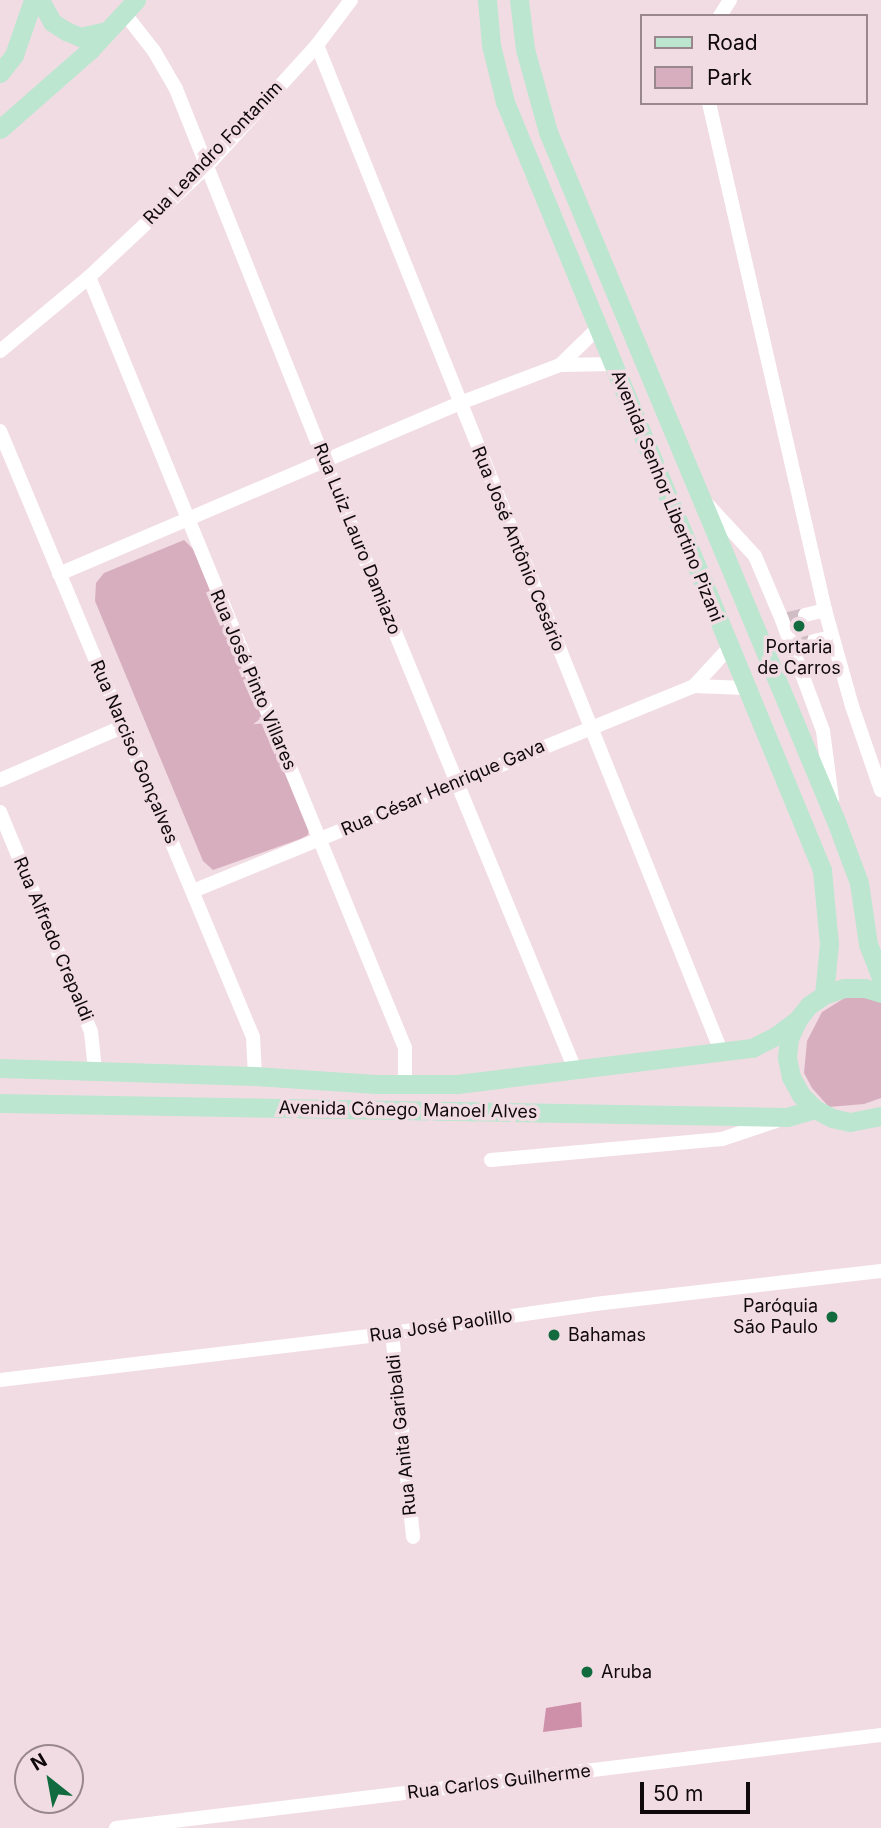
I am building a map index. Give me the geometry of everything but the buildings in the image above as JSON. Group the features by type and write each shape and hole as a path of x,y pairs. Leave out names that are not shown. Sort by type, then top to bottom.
{"street":[{"path":"0,73 13,55 33,0"},
{"path":"40,0 52,22 73,34 80,37 107,31"},
{"name":"Rua Leandro Fontanim","path":"0,351 89,277 206,166 317,45 351,0"},
{"name":"Avenida Senhor Libertino Pizani","path":"487,0 491,45 505,103 822,870 829,944 824,995"},
{"name":"Avenida Senhor Libertino Pizani","path":"519,0 525,48 548,132 697,494 836,821 859,883 868,944 881,978"},
{"path":"0,129 90,50 131,7"},
{"name":"Rua Luiz Lauro Damiazo","path":"131,7 176,89 325,462 576,1072"},
{"name":"Rua José Antônio Cesário","path":"317,45 589,728 721,1051"},
{"path":"709,105 825,610 881,790"},
{"name":"Rua José Pinto Villares","path":"89,277 268,720 322,839 405,1048 405,1084"},
{"path":"559,365 598,328"},
{"path":"59,574 460,403 559,365 613,364"},
{"name":"Rua Narciso Gonçalves","path":"0,431 253,1037 255,1076"},
{"path":"697,494 755,556 785,620 823,732 836,821"},
{"path":"805,615 825,610"},
{"path":"814,641 832,636"},
{"name":"Rua César Henrique Gava","path":"694,686 729,648"},
{"name":"Rua César Henrique Gava","path":"193,891 456,781 694,686 746,688"},
{"path":"0,780 122,727"},
{"name":"Rua Alfredo Crepaldi","path":"0,812 91,1032 95,1069"},
{"path":"824,995 844,988 865,988 881,993"},
{"name":"Avenida Cônego Manoel Alves","path":"0,1068 95,1069 405,1084 457,1084 576,1072 752,1048 797,1019 824,995"},
{"path":"797,1019 789,1038 787,1058 791,1077 801,1095 815,1109 832,1118 850,1122 881,1116"},
{"name":"Avenida Cônego Manoel Alves","path":"0,1104 787,1117 815,1109"},
{"path":"491,1160 722,1139 787,1117"},
{"name":"Rua José Paolillo","path":"0,1380 392,1333 595,1304 881,1271"},
{"name":"Rua Anita Garibaldi","path":"392,1333 413,1537"},
{"name":"Rua Carlos Guilherme","path":"116,1828 881,1735"}],"green space":[{"path":"184,540 195,551 309,828 308,835 300,839 213,870 203,861 95,601 96,583 104,573"},
{"path":"851,994 881,997 881,1098 864,1104 829,1107 812,1088 804,1073 807,1041 822,1012"}],"shaded area":[{"path":"581,1702 582,1727 543,1732 546,1708"}],"tunnel":[{"path":"788,619 805,615"},
{"path":"796,646 814,641"}],"place":[{"name":"Portaria de Carros","path":"799,626"},
{"name":"Paróquia São Paulo","path":"832,1317"},
{"name":"Bahamas","path":"554,1335"},
{"name":"Aruba","path":"587,1672"}]}
